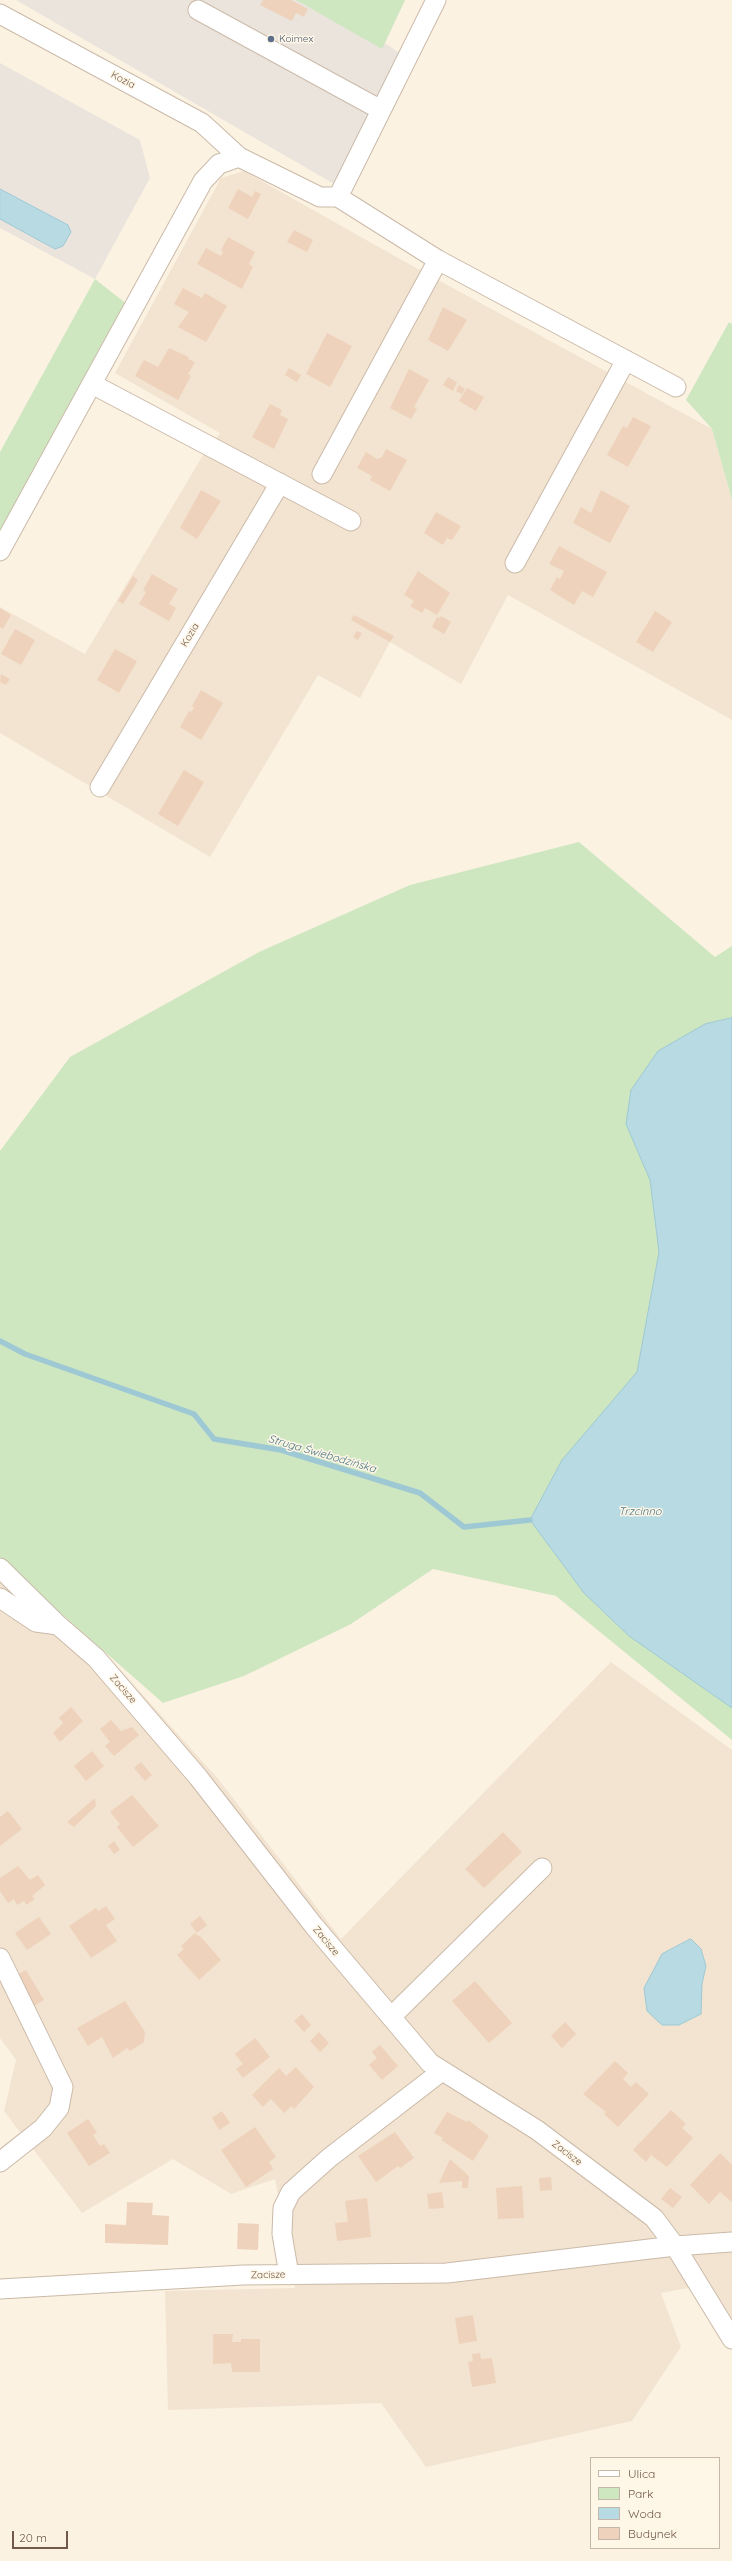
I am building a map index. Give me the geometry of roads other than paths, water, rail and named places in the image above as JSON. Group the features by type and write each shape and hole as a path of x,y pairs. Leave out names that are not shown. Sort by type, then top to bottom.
{"street":[{"path":"436,0 338,197 438,260 676,387"},
{"path":"198,10 381,110"},
{"name":"Kozia","path":"0,14 202,123 239,157 320,197 338,197"},
{"path":"0,551 203,181 219,164 239,157"},
{"path":"322,474 438,260"},
{"path":"515,563 626,360"},
{"path":"92,384 351,521"},
{"name":"Kozia","path":"100,787 280,483"},
{"name":"Zacisze","path":"0,1568 58,1625 96,1658 198,1777 314,1926 430,2063 537,2130 654,2218 675,2246"},
{"path":"0,1598 36,1622 58,1625"},
{"path":"391,2017 542,1868"},
{"path":"0,1958 63,2087 59,2108 43,2128 0,2162"},
{"path":"289,2275 282,2234 283,2208 291,2192 329,2158 442,2071"},
{"path":"732,2242 675,2246 732,2339"},
{"name":"Zacisze","path":"0,2288 289,2275 447,2273 675,2246"}],"water":[{"path":"0,189 68,225 71,232 63,246 55,249 0,219"},
{"name":"Trzcinno","path":"732,1018 732,1708 629,1636 584,1593 530,1520 562,1460 637,1372 659,1252 650,1180 626,1124 631,1090 658,1051 705,1024"},
{"path":"691,1939 701,1949 706,1966 702,1984 701,2014 679,2025 662,2025 647,2011 644,1988 662,1954"}],"waterway":[{"name":"Struga Świebodzińska","path":"0,1341 25,1354 194,1414 214,1439 281,1450 420,1493 464,1527 530,1520"}],"place":[{"name":"Koimex","path":"271,39"}]}
